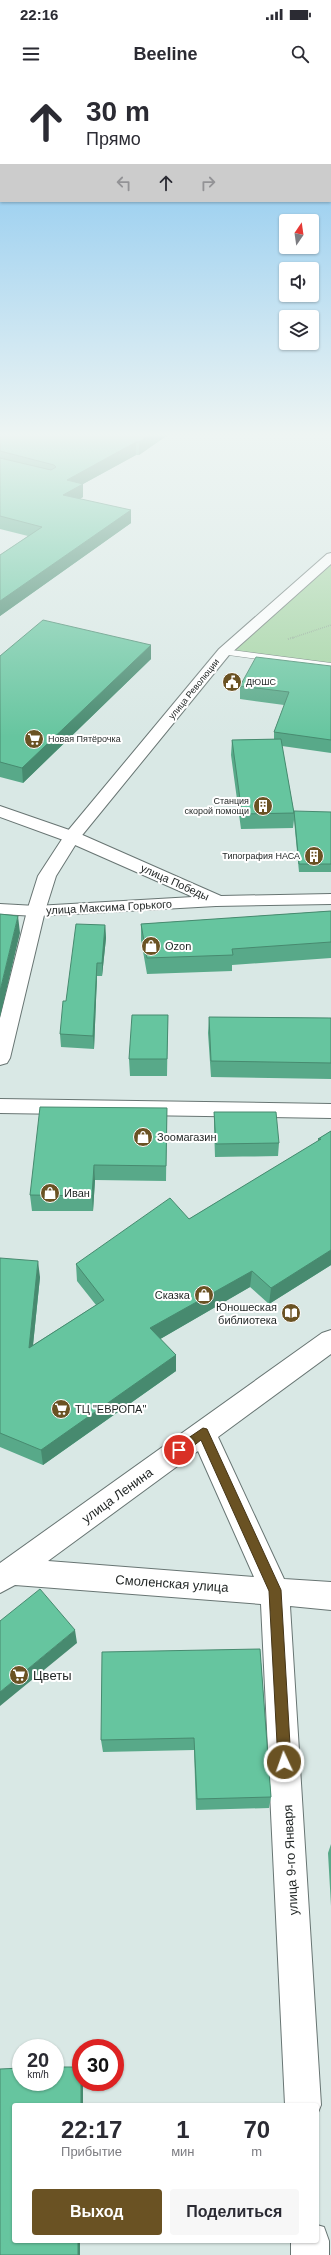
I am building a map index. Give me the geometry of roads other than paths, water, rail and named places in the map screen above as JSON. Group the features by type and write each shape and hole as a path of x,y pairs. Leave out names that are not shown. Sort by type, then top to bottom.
{"street":[{"name":"улица Революции","path":"0,1058 36,911 47,876 72,837 224,652 331,557"},
{"name":"улица Победы","path":"0,811 72,837 218,901 331,899"},
{"name":"улица Максима Горького","path":"0,909 36,911 218,901"},
{"path":"0,1106 331,1111"},
{"name":"улица Ленина","path":"6,1576 331,1340"},
{"path":"203,1433 275,1590"},
{"name":"Смоленская улица","path":"6,1576 275,1590 331,1596"},
{"name":"улица 9-го Января","path":"275,1590 302,2103"},
{"path":"310,2243 310,2255"}],"lane":[{"path":"224,652 331,666"}],"place":[{"name":"ДЮШС","path":"232,682"},
{"name":"Новая Пятёрочка","path":"34,739"},
{"name":"Станция скорой помощи","path":"263,806"},
{"name":"Типография НАСА","path":"314,856"},
{"name":"Ozon","path":"151,946"},
{"name":"Зоомагазин","path":"143,1137"},
{"name":"Иван","path":"50,1193"},
{"name":"Сказка","path":"204,1295"},
{"name":"Юношеская библиотека","path":"291,1313"},
{"name":"ТЦ \"ЕВРОПА\"","path":"61,1409"},
{"name":"Цветы","path":"19,1675"}]}
